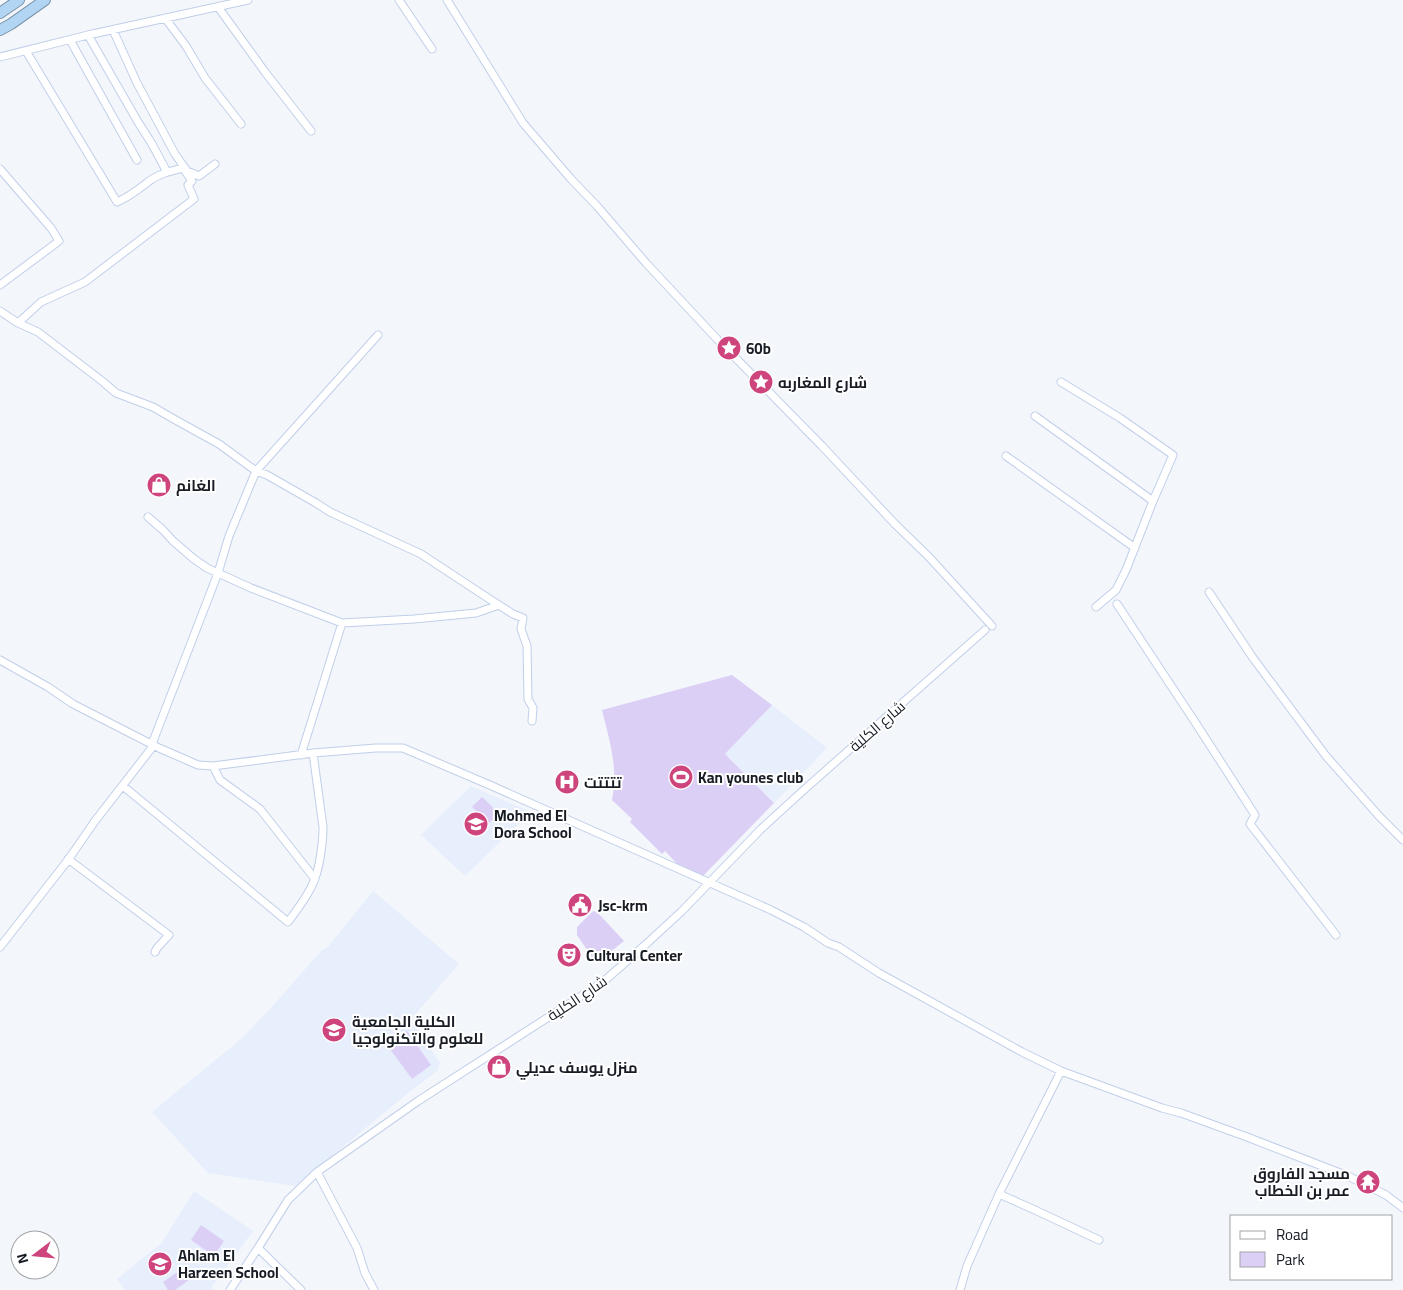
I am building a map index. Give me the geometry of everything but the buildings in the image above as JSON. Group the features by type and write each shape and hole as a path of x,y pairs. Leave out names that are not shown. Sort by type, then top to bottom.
{"highway":[{"path":"0,13 19,0"},
{"path":"0,30 45,0"}],"street":[{"path":"0,57 88,35 248,0"},
{"path":"399,0 432,49"},
{"name":"شارع الكلية","path":"234,1288 288,1200 317,1172 418,1101 603,982 659,933 762,829 806,788 989,628 929,557 717,339 571,179 523,123 447,0"},
{"path":"218,7 311,131"},
{"path":"165,18 186,46 205,78 241,124"},
{"path":"113,30 137,83 175,154 187,171 199,176 214,164"},
{"path":"88,35 167,172"},
{"path":"70,40 137,160"},
{"path":"18,323 41,302 85,282 194,199 188,185 192,181 183,168 167,172 148,181 117,202 26,51"},
{"path":"0,169 51,228 60,242 0,285"},
{"path":"0,311 18,323 38,332 116,393 153,407 219,444 256,471 267,475 330,512 421,554 513,614 523,618 521,629 526,646 528,699 532,708 532,721"},
{"path":"0,946 68,859 153,744 218,573 229,536 256,471 378,335"},
{"path":"1061,382 1120,418 1173,455 1116,590 1096,606"},
{"path":"1035,416 1153,501"},
{"path":"1006,456 1135,548"},
{"path":"148,517 194,559 218,573 342,624 476,613 499,605"},
{"path":"1208,592 1253,658 1326,756 1403,840"},
{"path":"1117,604 1255,815 1250,824 1336,935"},
{"path":"300,755 342,624"},
{"path":"0,660 72,704 198,765 214,766 312,753 403,748 771,910 804,927 828,943 839,947 878,973 1022,1052 1061,1071 1237,1133 1348,1176 1386,1194 1403,1208"},
{"path":"123,786 288,922 299,908 315,879 323,836 312,753"},
{"path":"214,766 220,780 260,809 315,879"},
{"path":"68,859 168,935 155,952"},
{"path":"960,1290 968,1266 999,1194 1061,1071"},
{"path":"317,1172 356,1248 365,1273 374,1290"},
{"path":"999,1194 1099,1240"},
{"path":"258,1248 301,1290"}],"shaded area":[{"path":"772,705 827,748 774,803 725,754"},
{"name":"Mohmed El Dora School","path":"471,786 531,812 465,876 421,835"},
{"name":"الكلية الجامعية للعلوم والتكنولوجيا","path":"373,891 459,964 411,1019 440,1063 438,1070 295,1186 208,1173 152,1112 240,1040 322,950 327,948"},
{"path":"194,1191 253,1231 212,1286 213,1290 125,1290 117,1279 161,1244"}],"green space":[{"name":"Kan younes club","path":"732,675 772,705 725,754 774,803 703,876 695,877 681,868 665,851 662,854 630,822 632,819 612,800 614,765 602,710"},
{"path":"482,797 499,813 489,823 472,807"},
{"path":"593,911 597,912 624,941 596,963 577,935 577,927"},
{"path":"407,1031 431,1065 412,1079 387,1045"},
{"path":"201,1225 224,1241 214,1256 191,1240"},
{"path":"182,1269 189,1280 175,1290 168,1290 163,1282"}],"place":[{"name":"60b","path":"729,348"},
{"name":"شارع المغاربه","path":"761,382"},
{"name":"الغانم","path":"159,485"},
{"name":"Kan younes club","path":"681,777"},
{"name":"تتتتت","path":"567,782"},
{"name":"Mohmed El Dora School","path":"476,824"},
{"name":"Jsc-krm","path":"580,905"},
{"name":"Cultural Center","path":"569,955"},
{"name":"الكلية الجامعية للعلوم والتكنولوجيا","path":"334,1030"},
{"name":"منزل يوسف عديلي","path":"499,1067"},
{"name":"مسجد الفاروق عمر بن الخطاب","path":"1368,1182"},
{"name":"Ahlam El Harzeen School","path":"160,1264"}]}
